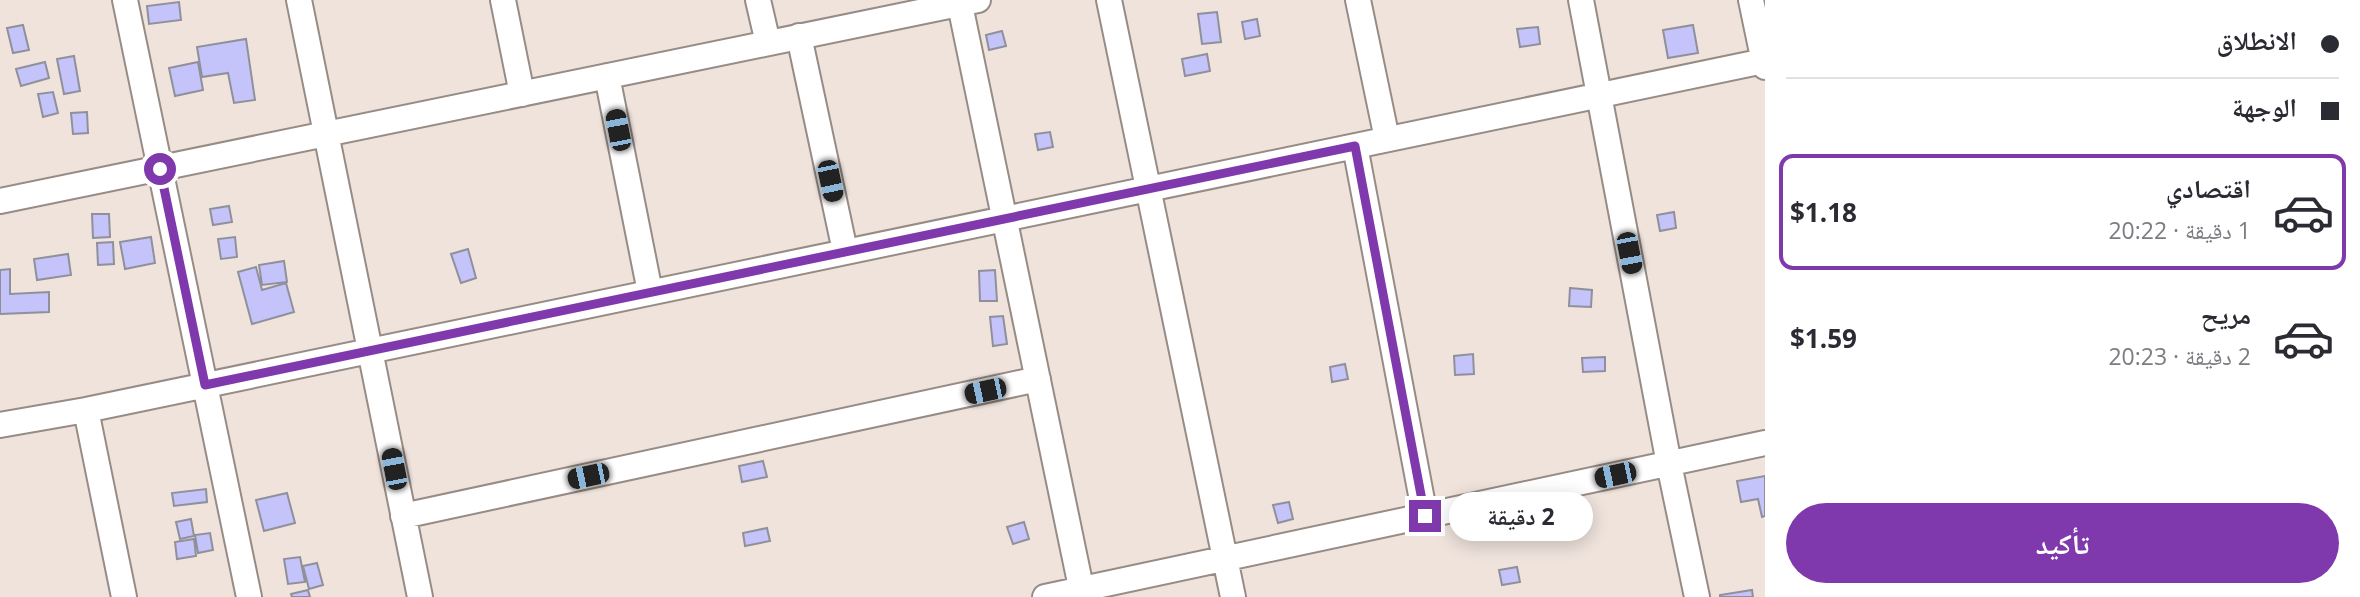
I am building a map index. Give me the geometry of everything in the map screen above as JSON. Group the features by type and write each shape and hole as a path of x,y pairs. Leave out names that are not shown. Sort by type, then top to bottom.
{"street":[{"path":"125,0 249,597"},
{"path":"299,0 420,597"},
{"path":"503,0 522,94"},
{"path":"758,0 768,43"},
{"path":"1109,0 1233,597"},
{"path":"1358,0 1387,139"},
{"path":"1581,0 1669,464 1697,597"},
{"path":"0,425 86,410 1600,95 1764,64 1751,0"},
{"path":"0,201 966,1 1005,220 1082,593"},
{"path":"799,36 845,251"},
{"path":"607,76 650,292"},
{"path":"1355,146 1425,516"},
{"path":"404,516 1038,379"},
{"path":"86,410 124,597"},
{"path":"1045,597 1082,593 1225,557 1765,443"}],"building":[{"path":"179,2 181,20 149,24 147,6"},
{"path":"1217,12 1221,42 1202,44 1198,14"},
{"path":"1257,19 1260,36 1245,39 1242,22"},
{"path":"23,25 29,50 13,53 7,28"},
{"path":"1693,25 1698,53 1668,58 1663,30"},
{"path":"1538,27 1540,44 1520,47 1517,29"},
{"path":"1002,31 1006,46 989,50 986,35"},
{"path":"246,39 255,100 234,103 228,73 202,77 197,47"},
{"path":"1207,54 1210,71 1185,76 1182,59"},
{"path":"74,56 80,91 64,94 57,59"},
{"path":"45,62 49,78 21,86 16,69"},
{"path":"198,62 203,90 175,96 169,68"},
{"path":"53,92 58,113 43,117 38,94"},
{"path":"87,112 88,133 73,134 71,113"},
{"path":"1050,132 1053,147 1038,150 1035,134"},
{"path":"229,206 232,222 213,225 210,209"},
{"path":"1674,212 1676,228 1660,231 1657,215"},
{"path":"92,214 109,214 110,237 93,238"},
{"path":"151,237 155,263 125,269 120,242"},
{"path":"235,237 237,257 221,259 218,239"},
{"path":"113,242 114,264 98,265 97,243"},
{"path":"468,249 476,278 461,283 451,254"},
{"path":"68,254 71,275 37,280 34,259"},
{"path":"284,261 287,282 262,285 259,265"},
{"path":"256,267 262,290 286,283 294,312 252,324 238,272"},
{"path":"10,269 10,294 49,292 49,312 0,314 0,270"},
{"path":"995,270 997,301 980,301 979,271"},
{"path":"1570,288 1592,290 1591,307 1569,306"},
{"path":"1003,316 1007,344 993,346 990,317"},
{"path":"1473,354 1474,374 1455,375 1454,356"},
{"path":"1605,357 1605,371 1583,372 1582,358"},
{"path":"1345,364 1348,379 1332,382 1330,367"},
{"path":"763,461 767,477 742,482 739,466"},
{"path":"1765,476 1765,516 1762,517 1758,499 1741,502 1737,481"},
{"path":"206,489 207,502 174,506 172,493"},
{"path":"287,493 295,523 264,531 256,500"},
{"path":"1289,502 1293,519 1278,523 1273,505"},
{"path":"191,519 194,536 180,539 176,522"},
{"path":"1024,522 1029,539 1013,544 1007,527"},
{"path":"767,528 770,541 745,546 743,533"},
{"path":"210,533 213,550 198,553 195,535"},
{"path":"194,539 196,556 177,559 175,542"},
{"path":"300,557 305,582 288,584 284,559"},
{"path":"317,563 323,585 309,589 303,566"},
{"path":"1517,567 1520,582 1502,585 1499,570"},
{"path":"308,590 310,597 292,597 291,594"},
{"path":"1752,590 1753,597 1720,597 1720,595"}],"route":[{"path":"160,169 205,385 1355,146 1425,516"}]}
